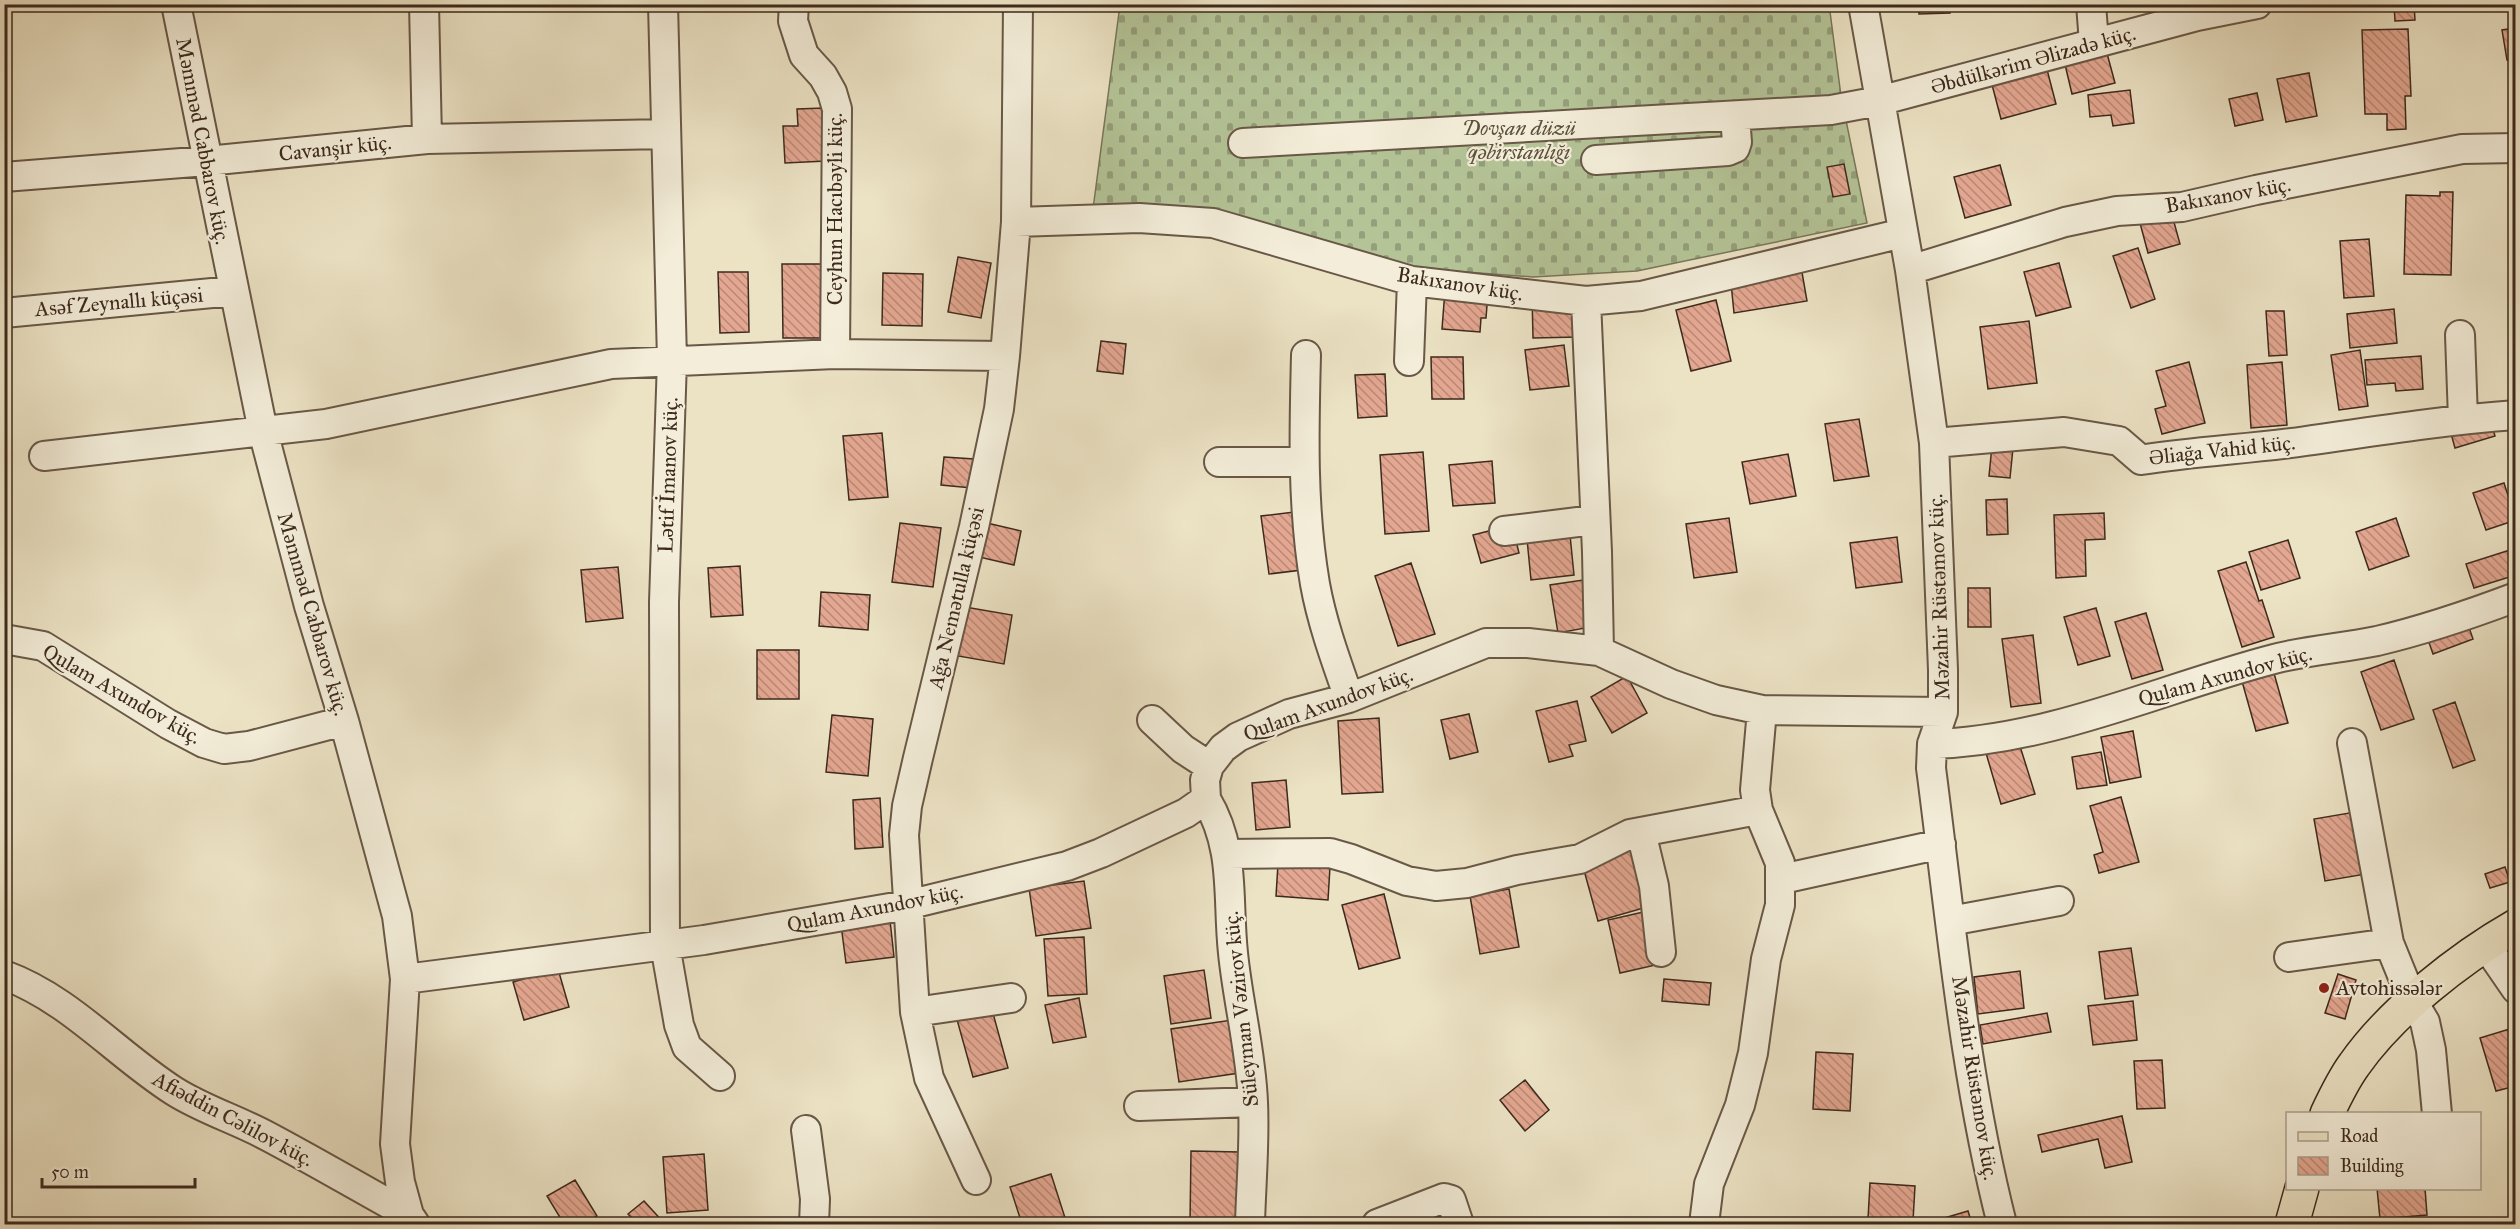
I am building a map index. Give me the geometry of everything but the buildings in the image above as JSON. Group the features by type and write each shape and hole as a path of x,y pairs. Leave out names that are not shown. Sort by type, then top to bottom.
{"main road":[{"path":"2328,1112 2354,1064 2376,1037 2413,1002 2486,944 2516,926"},
{"path":"2292,1224 2301,1190"}],"street":[{"name":"Məmməd Cabbarov küç.","path":"176,4 263,431 309,606 344,721 397,916 405,979 395,1144 400,1182 412,1220"},
{"path":"424,4 427,139"},
{"name":"Lətif İmanov küç.","path":"663,4 672,360 664,602 665,945 679,1025 687,1047 720,1076"},
{"name":"Ceyhun Hacıbəyli küç.","path":"794,4 793,21 796,37 804,55 823,76 832,92 837,109 835,354"},
{"name":"Ağa Nemətulla küçəsi","path":"976,1180 929,1078 915,1012 904,835 907,806 974,527 999,409 1016,222 1018,4"},
{"name":"Məzahir Rüstəmov küç.","path":"1863,4 1910,270 1934,443 1944,640 1943,712 1932,744 1931,768 1973,1090 1986,1160 2002,1224"},
{"path":"2091,4 2094,43"},
{"name":"Əbdülkərim Əlizadə küç.","path":"1243,143 1831,110 2029,62 2197,16 2257,4"},
{"path":"1596,160 1728,151 1735,148 1737,142 1735,117"},
{"name":"Cavanşir küç.","path":"4,177 207,161 427,139 665,134"},
{"name":"Bakıxanov küç.","path":"1910,270 2065,222 2117,211 2182,207 2462,149 2516,148"},
{"name":"Bakıxanov küç.","path":"1016,222 1139,218 1214,223 1412,280 1586,301 1641,296 1903,233"},
{"path":"1409,361 1412,280"},
{"name":"Asəf Zeynallı küçəsi","path":"4,312 233,291"},
{"path":"1586,301 1599,651"},
{"path":"2460,334 2463,419"},
{"path":"44,456 326,424 611,364 835,354 1005,356"},
{"path":"1306,355 1303,462 1315,583 1323,623 1349,698"},
{"name":"Əliağa Vahid küç.","path":"1934,443 2064,432 2119,441 2141,460 2186,452 2304,442 2374,430 2516,415"},
{"path":"1219,462 1303,462"},
{"path":"1504,531 1594,520"},
{"name":"Qulam Axundov küç.","path":"1932,744 1956,744 2046,727 2276,658 2378,640 2469,615 2516,597"},
{"name":"Qulam Axundov küç.","path":"4,639 43,646 168,724 204,743 224,749 249,746 344,721"},
{"name":"Qulam Axundov küç.","path":"1209,766 1223,748 1238,737 1288,714 1349,698 1486,644 1528,643 1599,651 1671,684 1716,700 1761,710 1943,712"},
{"path":"1704,1224 1709,1184 1740,1105 1753,1053 1766,959 1780,905 1782,879 1780,863 1758,810 1755,790 1761,710"},
{"path":"1152,720 1183,749 1209,766 1205,780 1206,799"},
{"path":"2352,743 2389,943 2413,1002 2425,1022 2431,1050 2437,1112"},
{"name":"Qulam Axundov küç.","path":"405,979 665,945 907,904 1067,866 1101,853 1186,813 1206,799"},
{"name":"Süleyman Vəzirov küç.","path":"1206,799 1223,833 1228,854 1233,956 1248,1047 1253,1102 1251,1224"},
{"path":"1228,854 1330,853 1407,881 1436,886 1467,883 1517,870 1580,860 1630,834 1758,810"},
{"path":"1641,832 1654,886 1661,952"},
{"path":"1782,879 1941,844"},
{"path":"1950,921 2059,901"},
{"path":"2289,957 2389,943"},
{"path":"2486,944 2516,989"},
{"name":"Afiəddin Cəlilov küç.","path":"4,975 51,997 91,1026 145,1072 189,1100 267,1136 412,1220"},
{"path":"915,1012 1011,998"},
{"path":"1139,1106 1253,1102"},
{"path":"806,1130 815,1199 814,1224"},
{"path":"1377,1224 1444,1198 1451,1200 1459,1224"}],"green space":[{"name":"Dovşan düzü qəbirstanlığı","path":"1829,4 1841,96 1867,223 1637,271 1533,277 1385,266 1259,221 1160,206 1093,209 1120,5"}],"place":[{"name":"Avtohissələr","path":"2324,988"}]}
